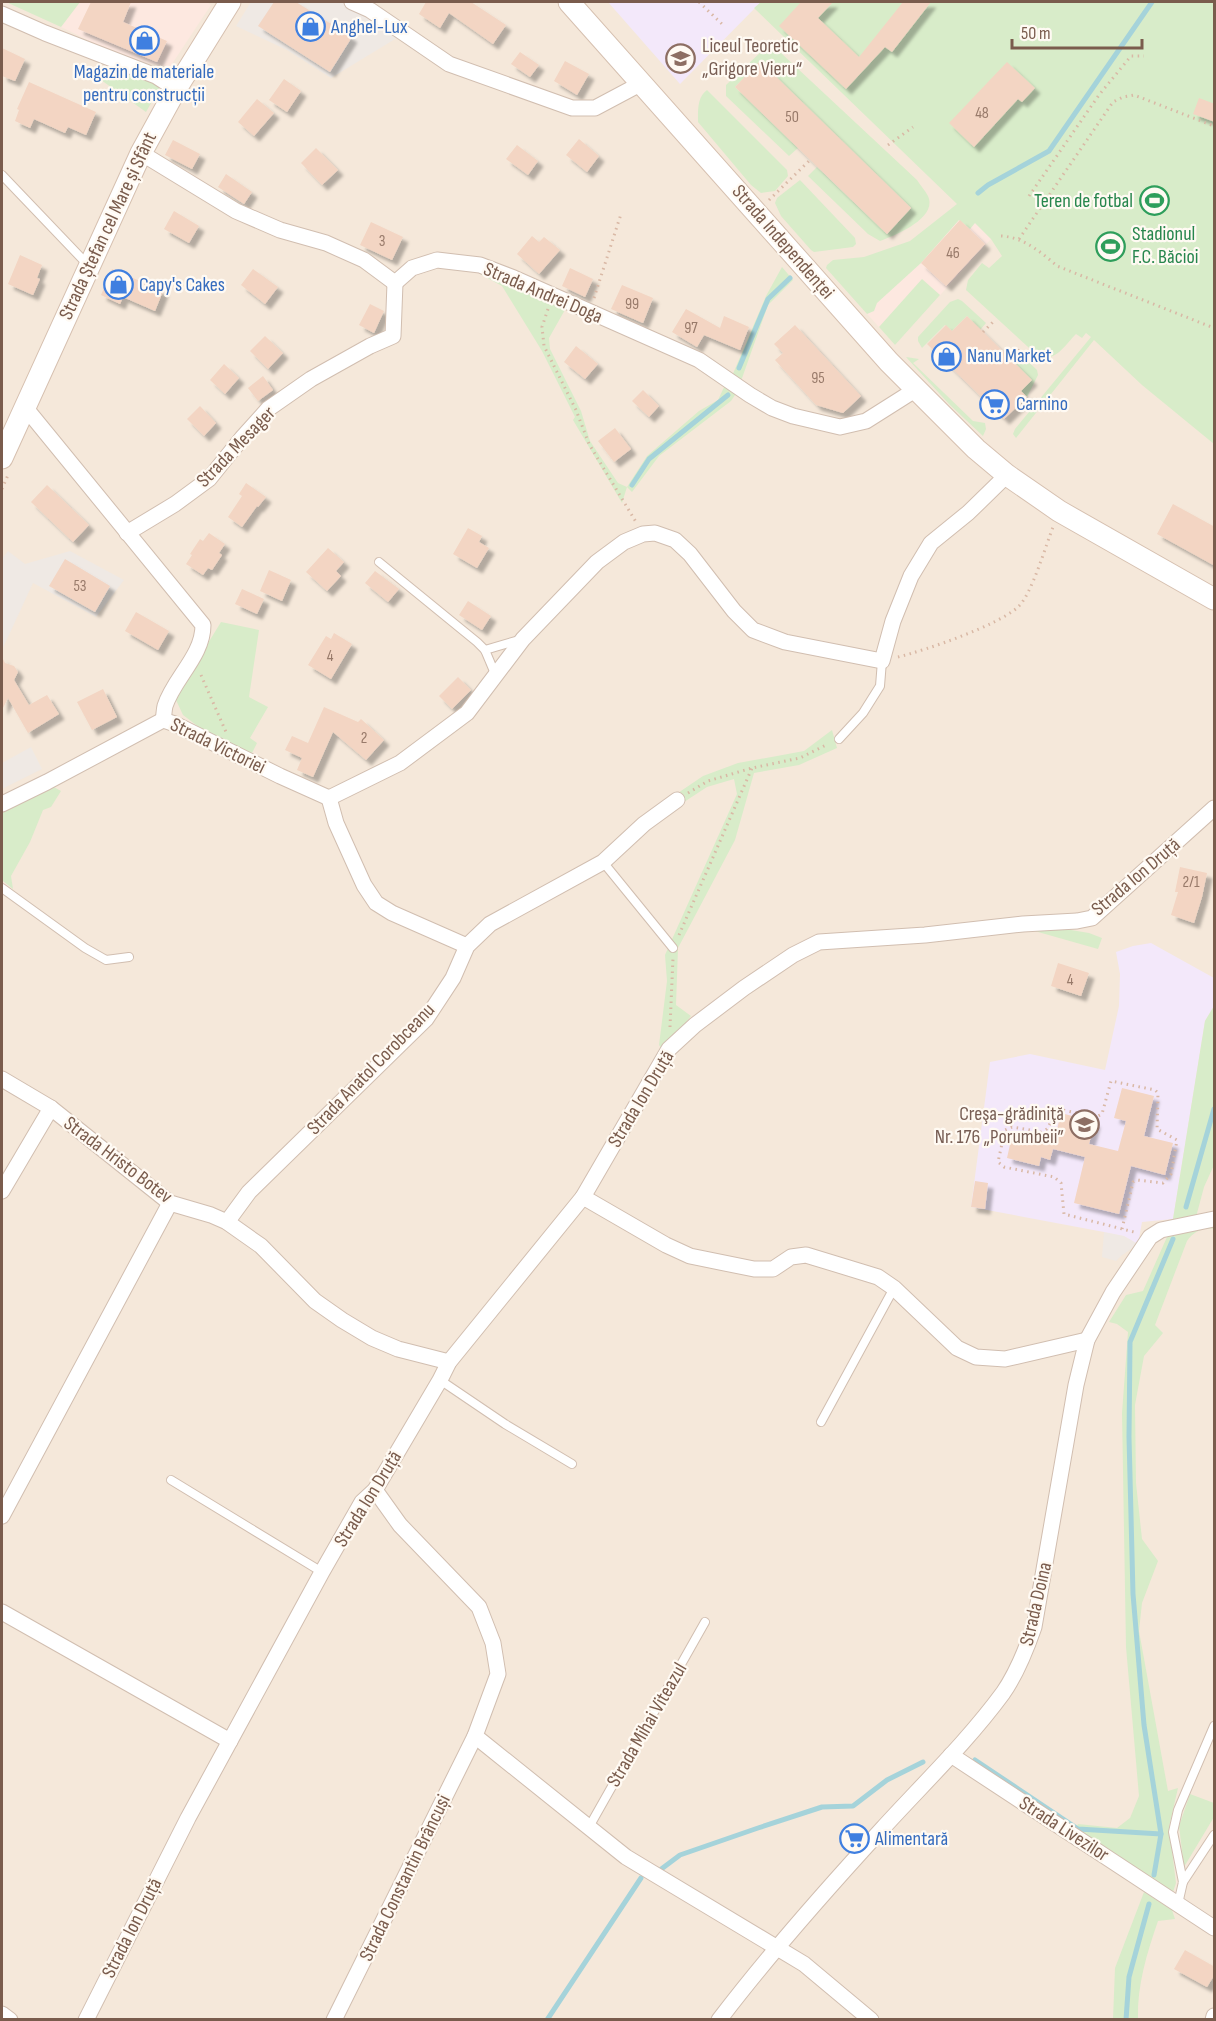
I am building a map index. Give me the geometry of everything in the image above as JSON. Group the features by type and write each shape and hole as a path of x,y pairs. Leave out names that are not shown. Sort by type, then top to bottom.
{"main road":[{"name":"Strada Ștefan cel Mare și Sfânt","path":"2,458 141,153 230,2"},
{"name":"Strada Independenței","path":"569,2 915,390 976,449 1007,475 1059,511 1215,599"}],"street":[{"path":"352,2 370,10 449,63 572,108 595,108 642,83"},
{"path":"2,14 156,76 177,89"},
{"path":"141,153 236,211 280,230 326,243 364,260 395,283"},
{"name":"Strada Andrei Doga","path":"395,283 412,268 437,260 480,265 699,360 772,408 793,416 840,427 866,421 915,390"},
{"name":"Strada Mesager","path":"127,533 209,480 242,438 268,410 311,379 370,345 393,336 395,283"},
{"name":"Strada Victoriei","path":"24,406 203,626 203,635 193,656 165,705 163,720 236,752 280,776 329,798"},
{"path":"467,946 392,913 376,903 364,885 345,843 329,798 400,763 467,713 523,639 597,562 624,542 643,534 655,533 675,540 690,554 734,611 753,630 784,642 882,661 893,621 911,576 931,543 968,513 1007,475"},
{"path":"2,804 163,720"},
{"name":"Strada Anatol Corobceanu","path":"227,1222 249,1192 426,1019 453,978 467,946 490,924 603,862 644,824 677,800"},
{"name":"Strada Ion Druță","path":"86,2019 183,1827 362,1502 375,1490 449,1362 583,1197 669,1049 694,1025 744,988 793,955 819,942 925,935 1092,918 1215,808"},
{"name":"Strada Hristo Botev","path":"2,1079 51,1108 170,1203 227,1222 261,1246 315,1301 342,1320 372,1338 398,1348 449,1362"},
{"path":"2,1191 51,1108"},
{"path":"583,1197 666,1245 690,1256 754,1269 773,1269 791,1257 806,1255 878,1277 894,1288 957,1348 976,1357 1005,1359 1087,1340"},
{"path":"2,1516 170,1203"},
{"path":"1150,1237 1161,1230 1215,1219"},
{"name":"Strada Doina","path":"719,2019 777,1948 951,1755 1004,1692 1023,1658 1034,1627 1076,1385 1087,1340 1113,1292 1150,1237"},
{"path":"375,1490 400,1525 479,1607 493,1643 498,1674 475,1736 626,1857 804,1964 870,2019"},
{"path":"2,1612 230,1741"},
{"name":"Strada Constantin Brâncuși","path":"334,2019 475,1736"},
{"name":"Strada Livezilor","path":"951,1755 1215,1928"},
{"path":"2,2014 10,2019"}],"lane":[{"path":"2,175 88,265"},
{"path":"379,562 485,650 496,676"},
{"path":"485,650 523,639"},
{"path":"839,739 863,713 880,686 882,661"},
{"path":"603,862 673,948"},
{"path":"2,888 85,948 106,960 129,957"},
{"path":"821,1422 894,1288"},
{"path":"440,1380 505,1424 572,1464"},
{"path":"171,1480 322,1572"},
{"name":"Strada Mihai Viteazul","path":"589,1827 705,1622"},
{"path":"1183,1882 1173,1832 1178,1810 1215,1726"},
{"path":"1178,1904 1183,1882 1215,1836"}],"path":[{"path":"699,2 722,24"},
{"path":"1029,196 1099,95 1131,56 1144,56"},
{"path":"1019,239 1113,102 1134,95 1215,126"},
{"path":"888,146 913,127"},
{"path":"756,212 810,160"},
{"path":"589,312 621,214"},
{"path":"1001,236 1019,239 1057,266 1215,328"},
{"path":"552,296 542,327 544,346 576,410 589,444 643,534"},
{"path":"983,332 993,322"},
{"path":"1011,360 1022,348"},
{"path":"882,661 918,652 990,623 1018,607 1027,595 1059,511"},
{"path":"193,656 236,752"},
{"path":"677,800 708,781 752,768 800,758 839,739"},
{"path":"669,1049 673,948 752,768"},
{"path":"1122,1229 1133,1182 1137,1180 1163,1183 1171,1174 1177,1140 1157,1129 1158,1093 1155,1090 1111,1081 1102,1114 1096,1117 1058,1109 1047,1129 1041,1132 1012,1127 1005,1130 998,1162 1004,1167 1054,1177 1061,1183 1064,1214 1150,1237"}],"shaded area":[{"path":"2,2 1214,2 1214,2019 2,2020"},
{"path":"80,2 207,2 211,5 170,67 147,63 96,44 61,27"},
{"name":"Anghel-Lux","path":"251,2 341,2 362,11 400,36 331,78 287,50 236,26"},
{"name":"Liceul Teoretic „Grigore Vieru“","path":"608,2 761,2 680,84"},
{"path":"957,205 991,239 895,345 860,306"},
{"path":"8,551 25,564 70,551 124,580 96,617 33,583 2,650 2,559"},
{"path":"31,747 42,769 2,789 2,763"},
{"name":"Creşa-grădiniţă Nr. 176 „Porumbeii”","path":"1151,943 1214,978 1214,1006 1205,1021 1173,1219 1142,1222 1138,1244 1124,1236 971,1207 990,1062 1030,1054 1105,1070 1119,1006 1120,974 1116,952"},
{"path":"1104,1232 1124,1236 1138,1244 1116,1261 1102,1257"}],"green space":[{"path":"6,2 80,2 61,27"},
{"path":"761,2 1214,2 1214,444 1142,385 1094,340 1016,438 1013,434 1015,429 1091,337 1086,333 1082,338 1076,334 1055,355 1039,357 966,290 968,280 982,263 989,268 1002,256 991,239 975,223 970,229 959,220 921,263 877,303 874,311 867,314 826,268 827,265 833,260 864,257 910,241 957,204 754,8"},
{"path":"764,49 781,53 917,180 928,196 929,204 921,218 905,230 880,241 868,234 808,176 817,167 887,234 911,208 760,62 735,87 798,148 789,156 726,96 726,85"},
{"path":"104,66 154,82 160,87 146,112 87,70"},
{"path":"707,90 787,170 788,176 775,191 761,193 751,185 698,122 700,100"},
{"path":"800,180 855,238 856,244 853,247 814,252 781,216 775,203 777,198"},
{"path":"782,267 793,280 768,305 741,381 732,376 766,296"},
{"path":"480,274 502,278 566,308 549,338 550,349 581,411 590,441 618,483 627,487 622,503 573,420 575,417 542,351 502,286"},
{"path":"922,279 940,295 895,345 879,327"},
{"path":"958,299 986,323 980,330 967,316 952,331 945,325 922,348 918,337 950,302"},
{"path":"1020,354 1037,370 1038,375 1027,397 1021,391 1031,380 1013,361"},
{"path":"906,357 919,359 913,363 973,421 985,423 986,429 983,436 949,404"},
{"path":"726,383 737,392 731,401 659,456 632,492 627,487 647,456 699,411 718,400"},
{"path":"221,622 259,630 249,697 268,707 250,738 257,743 252,753 208,734 183,715 176,700 181,687"},
{"path":"832,730 837,748 799,765 754,773 735,840 678,948 676,1005 691,1016 663,1050 659,1045 667,981 665,955 737,794 734,779 707,787 681,804 675,795 703,776 738,763 804,751"},
{"path":"52,786 61,791 51,807 43,810 30,842 11,876 13,889 3,881 2,811"},
{"path":"1059,928 1089,933 1102,938 1098,949 1031,930"},
{"path":"1214,1006 1214,1165 1204,1187 1196,1217 1173,1219 1205,1021"},
{"path":"1214,1224 1214,1229 1199,1231 1187,1241 1155,1325 1163,1333 1144,1356 1135,1405 1136,1483 1142,1539 1158,1561 1142,1603 1139,1631 1168,1791 1178,1788 1169,1827 1176,1883 1173,1892 1075,1831 1078,1824 1117,1828 1130,1818 1139,1796 1126,1647 1122,1413 1128,1332 1117,1324 1109,1322 1126,1295 1143,1291 1167,1237 1189,1228"},
{"path":"1190,1794 1214,1803 1214,1817 1184,1867 1179,1826"},
{"path":"1144,1892 1172,1910 1175,1919 1158,1921 1141,1981 1138,2019 1113,2019 1115,1968"}],"building":[{"path":"91,2 131,2 123,22 167,41 157,62 78,29"},
{"path":"274,2 296,2 352,37 330,72 258,26"},
{"path":"426,2 471,2 506,25 493,44 449,13 440,28 419,14"},
{"path":"801,2 833,2 818,18 859,57 903,2 931,2 892,52 885,47 846,89 779,26"},
{"path":"2,48 25,59 15,81 2,76"},
{"path":"520,52 539,65 530,77 511,64"},
{"path":"565,61 589,74 577,95 554,81"},
{"path":"760,61 911,208 887,234 735,87"},
{"path":"1007,62 1035,88 1022,102 1018,99 974,147 949,123"},
{"path":"284,79 301,91 287,112 269,100"},
{"path":"29,82 96,112 86,135 68,127 65,133 34,119 30,128 15,121 19,110 17,109"},
{"path":"1199,98 1215,104 1215,122 1193,114"},
{"path":"257,99 274,113 254,136 238,122"},
{"path":"579,139 599,156 587,172 566,155"},
{"path":"173,140 200,154 192,169 165,155"},
{"path":"517,145 538,161 528,175 506,159"},
{"path":"316,148 338,170 322,185 301,163"},
{"path":"226,174 252,192 244,204 218,187"},
{"path":"174,211 199,226 189,243 164,229"},
{"path":"960,220 985,244 946,286 921,263"},
{"path":"371,222 403,237 392,260 360,245"},
{"path":"532,236 539,242 544,237 560,250 539,274 517,254"},
{"path":"20,255 42,265 37,278 40,279 33,295 8,284"},
{"path":"570,268 593,279 585,297 562,286"},
{"path":"112,269 163,291 155,311 123,297 120,304 101,295"},
{"path":"253,269 278,287 265,304 241,285"},
{"path":"622,285 653,298 643,323 611,309"},
{"path":"370,304 384,311 374,333 359,325"},
{"path":"686,309 720,328 724,316 749,327 740,350 704,335 697,347 672,332"},
{"path":"967,316 1032,380 1021,391 1027,397 1004,419 927,344 946,325 952,331"},
{"path":"795,325 861,396 843,413 816,405 775,360 783,353 774,344"},
{"path":"265,336 283,353 268,369 250,351"},
{"path":"576,346 598,364 585,379 564,362"},
{"path":"224,364 239,378 225,394 210,380"},
{"path":"263,376 273,390 258,401 248,388"},
{"path":"643,390 659,406 649,417 632,401"},
{"path":"200,406 216,423 204,436 187,419"},
{"path":"615,428 631,449 614,462 598,441"},
{"path":"246,483 266,497 242,527 228,517 242,496 239,494"},
{"path":"47,485 89,525 73,542 31,502"},
{"path":"1173,504 1215,527 1215,566 1157,534"},
{"path":"468,528 482,536 479,542 489,548 477,568 453,554"},
{"path":"209,533 225,544 219,553 222,555 212,570 208,568 203,575 186,564 200,539 203,541"},
{"path":"328,548 344,562 336,571 341,576 327,591 306,572"},
{"path":"65,559 110,586 95,612 49,586"},
{"path":"269,570 291,580 282,601 260,591"},
{"path":"375,571 399,589 388,602 365,583"},
{"path":"242,589 264,599 257,614 235,604"},
{"path":"468,601 491,616 482,630 459,615"},
{"path":"136,612 169,631 158,650 125,631"},
{"path":"334,633 352,644 331,679 308,665 326,636 331,639"},
{"path":"2,657 5,663 14,666 18,672 14,680 29,705 47,695 59,714 28,733 8,698 2,710"},
{"path":"458,677 471,690 452,709 439,696"},
{"path":"103,689 117,717 92,730 77,702"},
{"path":"324,707 358,722 361,719 384,740 366,760 333,732 313,777 297,770 302,758 285,750 292,736 308,743"},
{"path":"1180,867 1207,873 1194,923 1171,915 1178,892 1175,892"},
{"path":"1058,963 1089,973 1081,996 1051,986"},
{"path":"1122,1088 1154,1096 1144,1136 1173,1143 1165,1175 1131,1166 1119,1214 1074,1203 1085,1157 1053,1149 1050,1160 1041,1157 1039,1166 1007,1158 1013,1131 1054,1141 1061,1113 1095,1122 1089,1144 1118,1151 1126,1121 1114,1118"},
{"path":"975,1181 988,1183 985,1209 971,1207"},
{"path":"1185,1950 1215,1967 1215,1974 1207,1987 1174,1969"}],"waterway":[{"path":"978,193 1049,151 1152,2"},
{"path":"739,368 768,299 790,278"},
{"path":"632,485 649,459 728,395"},
{"path":"1186,1207 1214,1109"},
{"path":"1154,1875 1161,1834 1144,1725 1133,1594 1129,1437 1130,1342 1173,1239"},
{"path":"975,1760 1078,1829 1161,1834"},
{"path":"660,1870 680,1855 758,1828 822,1807 853,1806 887,1780 923,1762"},
{"path":"547,2020 641,1878"},
{"path":"1126,2020 1129,1977 1149,1904"}],"place":[{"name":"Anghel-Lux","path":"310,27"},
{"name":"Magazin de materiale pentru construcții","path":"144,41"},
{"name":"Liceul Teoretic „Grigore Vieru“","path":"681,58"},
{"name":"Teren de fotbal","path":"1154,201"},
{"name":"Stadionul F.C. Băcioi","path":"1111,246"},
{"name":"Capy's Cakes","path":"118,285"},
{"name":"Nanu Market","path":"946,356"},
{"name":"Carnino","path":"995,404"},
{"name":"Creşa-grădiniţă Nr. 176 „Porumbeii”","path":"1085,1125"},
{"name":"Alimentară","path":"854,1839"}]}
